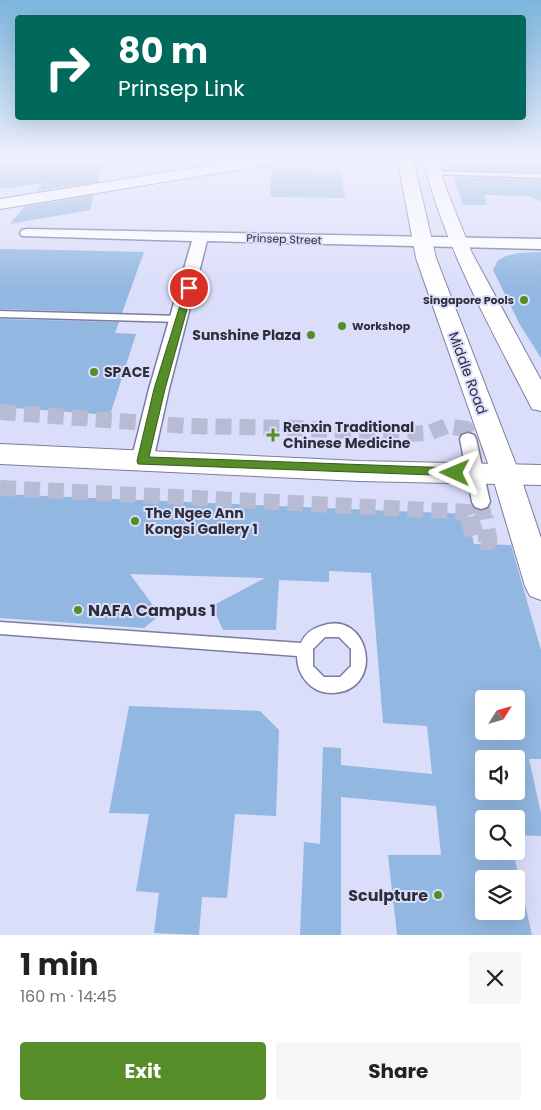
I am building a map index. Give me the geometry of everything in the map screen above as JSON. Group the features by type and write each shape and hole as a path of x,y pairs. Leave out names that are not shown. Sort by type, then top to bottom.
{"main road":[{"path":"0,204 15,202"},
{"name":"Middle Road","path":"414,202 426,258 506,475 541,586"},
{"path":"442,202 464,258 541,403"},
{"path":"0,454 360,471 541,475"}],"street":[{"name":"Prinsep Street","path":"27,233 541,244"},
{"path":"142,461 201,237"},
{"path":"468,439 480,502"}],"lane":[{"path":"0,314 180,319"},
{"path":"6,625 304,650"}],"building":[{"path":"55,202 92,202 90,210 10,224 24,207"},
{"path":"462,202 486,202 487,205 463,205"},
{"path":"0,249 144,252 122,313 0,309"},
{"name":"Singapore Pools","path":"541,252 541,358 520,325 493,270 498,260 506,256 519,253"},
{"path":"0,319 119,322 115,333 136,334 110,415 0,407"},
{"name":"NAFA Campus 1","path":"0,494 467,514 474,544 511,545 541,650 541,759 529,759 541,813 541,836 525,835 525,810 475,810 475,860 515,860 517,870 475,870 475,920 525,920 525,904 532,935 397,935 388,855 441,855 436,806 341,797 341,935 300,935 304,842 320,844 323,747 341,748 341,765 432,774 427,726 383,723 371,573 329,571 329,582 279,580 276,630 223,630 212,606 265,578 130,574 160,615 144,628 0,618"},
{"path":"129,706 260,711 279,730 276,816 235,814 227,898 202,897 199,935 154,933 159,893 136,891 149,814 109,813"}],"tunnel":[{"path":"0,412 186,426 295,428 404,434 429,433 446,426 466,429 468,439"},
{"path":"0,488 468,512 470,518"},
{"path":"481,502 484,518"},
{"path":"469,517 476,540 488,541 484,517"}],"place":[{"name":"Singapore Pools","path":"524,300"},
{"name":"Workshop","path":"342,326"},
{"name":"Sunshine Plaza","path":"311,335"},
{"name":"SPACE","path":"94,372"},
{"name":"Renxin Traditional Chinese Medicine","path":"273,435"},
{"name":"The Ngee Ann Kongsi Gallery 1","path":"135,521"},
{"name":"NAFA Campus 1","path":"78,610"},
{"name":"Sculpture","path":"438,895"}],"route":[{"path":"189,288 160,389 142,461 360,471 455,473"}]}
